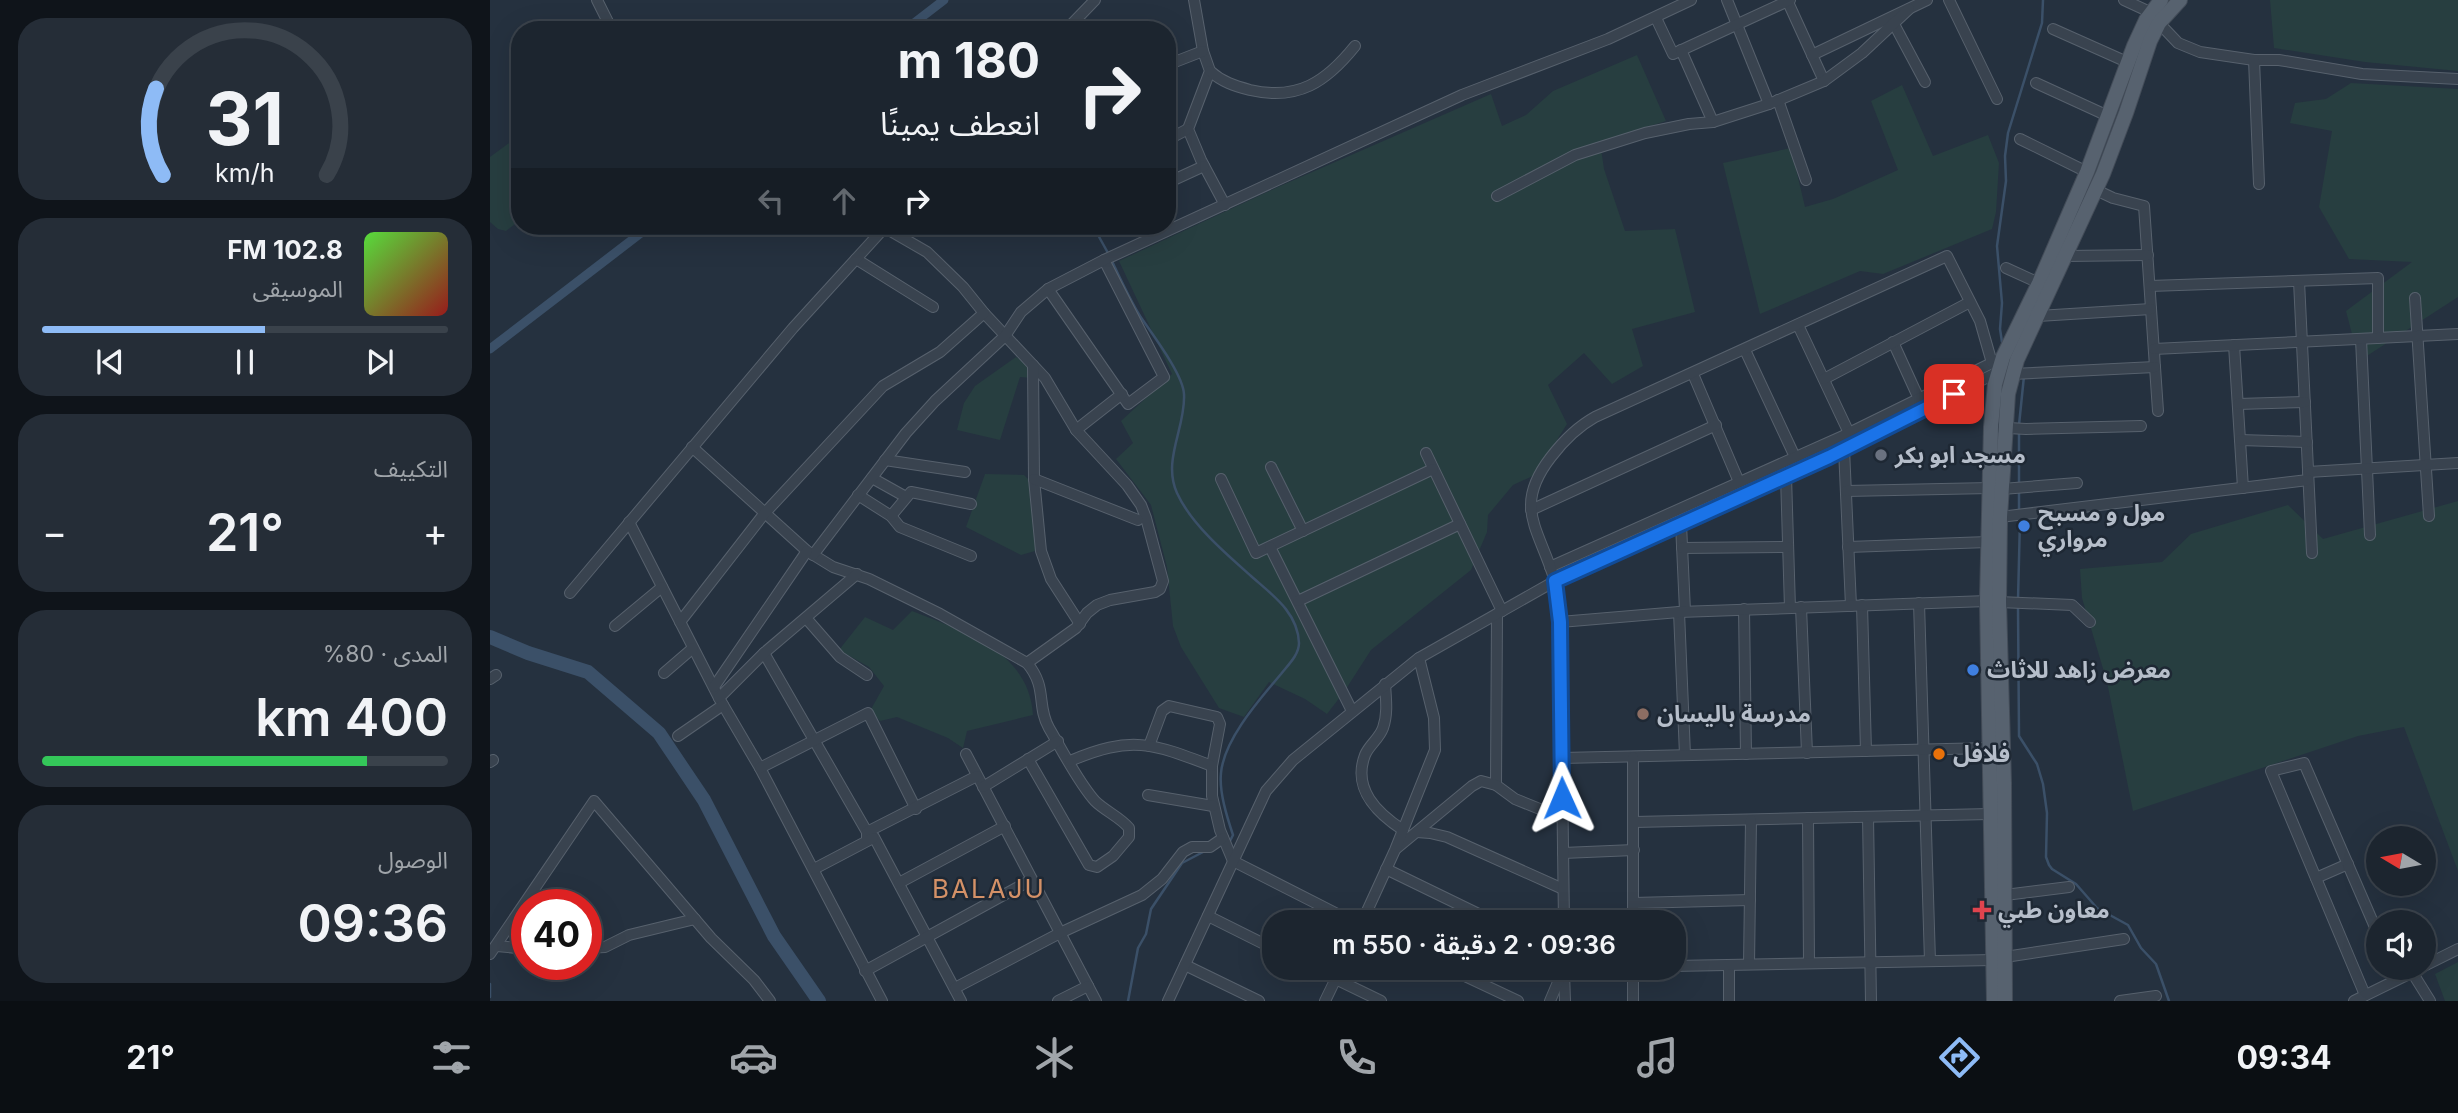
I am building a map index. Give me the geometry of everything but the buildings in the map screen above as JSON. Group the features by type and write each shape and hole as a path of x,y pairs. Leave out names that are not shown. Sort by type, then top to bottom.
{"main road":[{"path":"1998,602 1988,542 2001,488 2001,366 2088,182 2126,113 2161,0"},
{"path":"2001,366 2038,316 2066,256 2108,116 2140,33 2180,0"},
{"path":"2001,488 2014,517 1998,602 1989,748 1990,814 2000,959 2006,1001"},
{"path":"1994,661 2005,895 1999,914"},
{"path":"1994,1001 2000,959"}],"street":[{"path":"597,0 608,21"},
{"path":"1075,21 1095,0"},
{"path":"1194,0 1203,51 1210,71 1219,79 1236,86 1274,94 1305,89 1325,77 1355,46"},
{"path":"1176,227 1462,95 1656,18 1691,0"},
{"path":"1727,0 1735,24 1773,102 1806,180"},
{"path":"1656,18 1673,54 1788,0 1824,81"},
{"path":"1812,55 1927,0"},
{"path":"1949,0 1997,99"},
{"path":"2124,0 2155,18 2173,38 2192,50 2254,60 2279,60 2362,74 2458,79"},
{"path":"1497,196 1576,155 1645,133 1713,122 1824,81 1862,53 1909,9"},
{"path":"1894,24 1925,82"},
{"path":"2053,29 2127,62"},
{"path":"1681,50 1713,122"},
{"path":"1176,62 1203,51"},
{"path":"2254,60 2259,184"},
{"path":"1176,135 1188,129 1210,71"},
{"path":"2036,83 2108,116"},
{"path":"1188,129 1225,205"},
{"path":"2020,139 2113,198 2144,206 2158,411"},
{"path":"1176,179 1204,166"},
{"path":"570,593 793,328 876,235"},
{"path":"899,235 928,253 963,287 1033,365 1051,386 1076,430 1127,485 1146,517 1163,581 1160,589 1097,605 1087,613 1080,624 1027,663"},
{"path":"714,687 810,553 885,460 935,401 1005,336 1021,312 1048,289 1159,235"},
{"path":"2066,256 2147,255"},
{"path":"1564,910 1560,622 1555,581 1531,510 1531,490 1537,477 1574,430 1595,416 1693,374 1947,256 2001,366"},
{"path":"856,259 933,307"},
{"path":"1048,289 1128,404 1164,376 1104,260"},
{"path":"2006,268 2039,283"},
{"path":"2150,286 2378,278 2378,338"},
{"path":"2299,281 2312,553"},
{"path":"2415,298 2429,516"},
{"path":"1824,379 1970,302"},
{"path":"2038,316 2151,309"},
{"path":"680,622 764,514 883,386 940,352 984,313"},
{"path":"1798,325 1849,433"},
{"path":"2154,349 2458,334"},
{"path":"2361,339 2370,535"},
{"path":"1893,342 1919,399"},
{"path":"2234,345 2243,488"},
{"path":"1745,349 1795,457"},
{"path":"1033,365 1034,479 1044,561 1051,579 1080,624"},
{"path":"1550,567 1849,433 1906,411 2001,366"},
{"path":"1168,1001 1208,916 1231,856 1273,782 1293,760 1419,658 1555,581 1829,457 1906,411 1919,399 2001,366 2155,367"},
{"path":"1693,374 1739,482"},
{"path":"1076,430 1122,394"},
{"path":"2238,404 2305,402"},
{"path":"1531,510 1716,425"},
{"path":"2003,427 2026,429 2141,426"},
{"path":"2240,440 2307,442"},
{"path":"1823,445 1829,457"},
{"path":"692,447 810,553 833,567 857,575 940,614 1027,663 1039,681 1046,720 1070,761 1094,800 1127,825 1130,831 1129,837 1118,851 1097,867 1089,865 1028,758"},
{"path":"1844,449 1848,547 1856,606 1866,751"},
{"path":"1426,453 1500,612 1496,785"},
{"path":"885,460 965,472"},
{"path":"2014,517 2243,488 2367,468 2458,463"},
{"path":"1271,467 1303,531"},
{"path":"1221,479 1256,554 1433,469"},
{"path":"1786,476 1788,547 1807,752"},
{"path":"872,478 906,497"},
{"path":"1034,479 1138,520"},
{"path":"1846,491 2001,488 2077,483"},
{"path":"891,516 911,492 971,504"},
{"path":"858,495 891,516 900,527 971,556"},
{"path":"1712,495 1717,507"},
{"path":"629,523 882,1001"},
{"path":"1298,601 1460,524"},
{"path":"1681,524 1685,755"},
{"path":"1848,547 1988,542"},
{"path":"1270,547 1352,711"},
{"path":"1682,548 1788,547"},
{"path":"678,736 721,701 764,653 857,575"},
{"path":"615,626 662,587"},
{"path":"1560,622 1682,611 1998,602 2072,605 2090,622"},
{"path":"1919,603 1930,961"},
{"path":"1744,609 1746,754"},
{"path":"806,618 840,657 867,675"},
{"path":"664,673 693,648"},
{"path":"738,651 752,666"},
{"path":"764,653 869,837 899,883 961,1001"},
{"path":"1367,910 1435,750 1434,718 1419,658"},
{"path":"1385,684 1387,709 1383,728 1366,751 1361,769 1362,784 1366,796 1381,816 1403,830"},
{"path":"1149,746 1166,707 1172,705 1217,717 1220,724 1212,766 1213,806 1231,856 1331,910"},
{"path":"760,768 868,713 916,809"},
{"path":"814,869 916,809 980,781 1058,741"},
{"path":"1070,761 1112,745 1133,744 1181,754 1212,766"},
{"path":"1562,758 1989,748"},
{"path":"966,754 1096,1001"},
{"path":"1633,757 1633,910"},
{"path":"2368,910 2304,763 2271,771 2316,878 2359,999 2385,980"},
{"path":"1395,850 1481,781 1496,785 1515,799 1562,818"},
{"path":"1148,795 1213,806"},
{"path":"493,950 594,801 695,919 754,980 770,1001"},
{"path":"1634,822 1990,814"},
{"path":"1868,817 1871,1001"},
{"path":"1808,818 1809,963"},
{"path":"1749,964 1751,820"},
{"path":"899,883 1005,826"},
{"path":"1417,832 1430,832 1447,837 1563,889"},
{"path":"954,988 1060,933 1142,895 1162,879 1183,852 1192,848 1210,847 1223,838"},
{"path":"1563,853 1634,850"},
{"path":"2316,878 2348,864"},
{"path":"1386,869 1470,910"},
{"path":"865,971 1031,880"},
{"path":"2005,895 2069,887"},
{"path":"1633,903 1750,900"},
{"path":"1208,916 1262,942"},
{"path":"602,947 629,934 695,919"},
{"path":"1686,966 2000,959 2124,939"},
{"path":"493,950 511,949"},
{"path":"2436,960 2458,949"},
{"path":"1185,965 1259,1001"},
{"path":"1729,965 1730,1001"},
{"path":"1325,1001 1336,980"},
{"path":"1338,980 1381,1001"},
{"path":"1473,980 1518,1001"},
{"path":"1550,1001 1560,980"},
{"path":"1565,1001 1566,980"},
{"path":"1633,980 1633,1001"},
{"path":"2423,980 2430,1001"},
{"path":"1058,1001 1088,986"},
{"path":"2120,1001 2156,996"}],"green space":[{"path":"2270,0 2458,0 2458,71 2365,62 2274,48"},
{"path":"1637,55 1666,121 1600,142 1604,169 1625,231 1675,229 1695,312 1632,329 1643,366 1612,384 1584,353 1548,385 1567,424 1535,475 1513,485 1488,515 1487,532 1471,570 1371,650 1327,714 1305,699 1269,682 1244,717 1219,708 1181,647 1173,626 1167,567 1151,505 1116,459 1133,443 1121,421 1172,374 1119,261 1278,187 1491,94 1502,126 1526,115 1553,91"},
{"path":"2351,83 2458,89 2458,297 2359,361 2346,311 2412,262 2349,259 2319,207 2332,131 2290,123 2295,103 2326,99"},
{"path":"1902,85 1933,156 1988,135 1999,163 1996,212 1992,229 1883,274 1860,271 1760,314 1723,163 1791,148 1805,207 1833,199 1898,170 1871,101"},
{"path":"511,142 511,227 506,231 498,229 490,222 490,157"},
{"path":"1016,357 1032,367 1032,378 1020,377 1000,440 957,430 964,403 975,386"},
{"path":"985,474 1024,475 1033,484 1037,545 1035,551 1021,555 966,527"},
{"path":"2458,501 2458,871 2404,727 2358,736 2133,811 2107,682 2082,598 2080,569 2162,562 2191,534 2288,505 2323,539"},
{"path":"912,611 971,636 1006,659 1019,674 1029,693 1033,715 967,731 963,748 948,738 897,717 880,721 870,711 884,686 869,667 839,650 865,617 893,630"},
{"path":"2458,962 2458,1001 2445,1001 2436,973"}],"waterway":[{"path":"917,21 944,0"},
{"path":"2002,342 1997,246 2006,181 2005,156 2008,133 2042,23 2043,0"},
{"path":"490,349 638,235"},
{"path":"1098,235 1108,253"},
{"path":"1111,259 1136,309 1166,354 1182,386 1184,406 1172,468 1177,493 1191,516 1210,538 1289,613 1297,632 1299,647 1295,656 1244,720 1224,760 1221,788 1233,835 1230,841"},
{"path":"2019,425 2024,376"},
{"path":"2019,432 2019,485"},
{"path":"2019,491 2019,513"},
{"path":"2018,600 2020,519"},
{"path":"2018,607 2019,736 2037,764 2043,784 2047,813 2046,857 2049,865 2076,884 2097,908 2128,925 2141,948 2156,964 2169,1001"},
{"path":"490,637 528,653 588,672 659,733 704,800 774,936 819,1001"},
{"path":"1128,1001 1138,948 1146,934 1151,909 1182,863 1205,851"},
{"path":"490,984 490,997"}],"place":[{"name":"مسجد ابو بكر","path":"1881,455"},
{"name":"مول و مسبح مرواري","path":"2024,526"},
{"name":"معرض زاهد للاثاث","path":"1973,670"},
{"name":"مدرسة بالیسان","path":"1643,714"},
{"name":"فلافل","path":"1939,754"},
{"name":"معاون طبي","path":"1982,910"}],"district":[{"name":"BALAJU","path":"989,889"}],"route":[{"path":"1562,798 1560,622 1555,581 1829,457 1954,394"}]}
